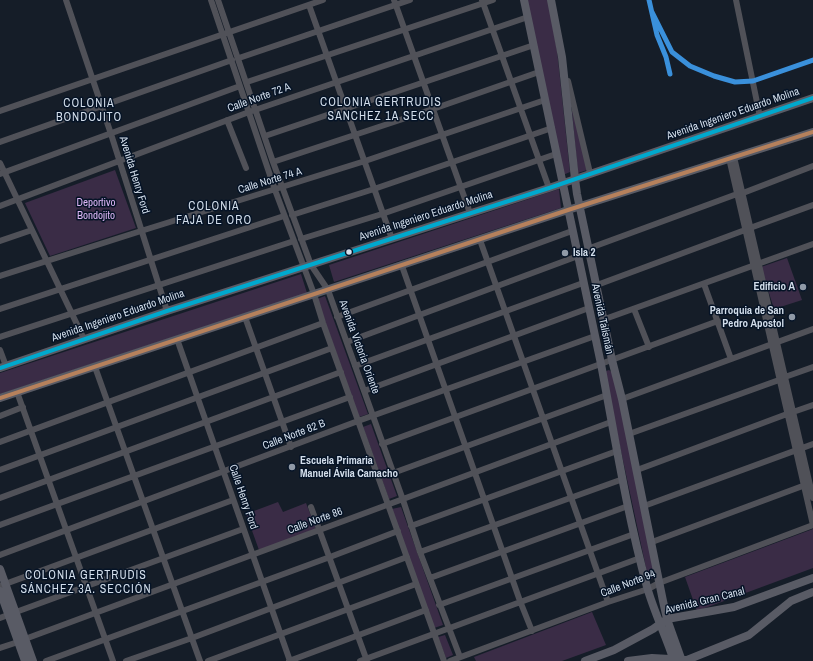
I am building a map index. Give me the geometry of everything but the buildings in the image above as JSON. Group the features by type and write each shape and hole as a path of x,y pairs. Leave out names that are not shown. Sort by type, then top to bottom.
{"main road":[{"name":"Avenida Talismán","path":"524,0 601,364 611,422 634,534 648,589 664,622 678,660"},
{"name":"Avenida Talismán","path":"552,0 562,57 574,179 652,542 664,622"},
{"name":"Avenida Ingeniero Eduardo Molina","path":"3,367 166,311 548,188 813,98"},
{"path":"0,398 568,210 813,132"},
{"path":"566,196 577,194"},
{"path":"0,569 3,585 12,614 22,640 33,661"},
{"name":"Avenida Gran Canal","path":"585,661 614,650 664,622 734,607 813,578"},
{"path":"0,591 12,614"},
{"path":"628,661 652,658 687,660 749,635 791,601 813,592"},
{"path":"22,640 25,661"}],"street":[{"name":"Avenida Henry Ford","path":"66,0 102,106 166,311"},
{"name":"Avenida Victoria Oriente","path":"211,0 223,35 247,82 273,162 301,239 314,294 323,323 444,661"},
{"path":"0,111 323,0"},
{"path":"0,142 235,59 319,32 395,2 410,0"},
{"path":"247,82 405,30 483,2 493,0"},
{"path":"736,0 760,117"},
{"name":"Avenida Victoria Oriente","path":"220,1 230,32 240,86 284,216 294,241 307,266 328,290 439,605 460,657"},
{"path":"395,2 470,213"},
{"path":"483,2 548,188"},
{"path":"309,5 392,239"},
{"name":"Calle Norte 72 A","path":"0,206 256,109 528,17"},
{"path":"265,136 534,45"},
{"name":"Avenida Talismán","path":"562,57 590,173"},
{"path":"273,162 539,72"},
{"path":"2,173 240,86"},
{"name":"Calle Norte 74 A","path":"0,276 365,162 545,100"},
{"path":"227,120 246,168"},
{"path":"292,215 374,189 552,128"},
{"path":"301,239 382,214 556,154"},
{"path":"731,157 790,413 813,498"},
{"path":"0,163 2,173 17,199 84,339"},
{"path":"590,248 813,166"},
{"path":"597,285 813,205"},
{"path":"0,309 284,216"},
{"path":"0,241 32,230"},
{"path":"337,317 572,231"},
{"path":"480,240 608,602"},
{"path":"0,337 294,241"},
{"path":"605,319 813,244"},
{"path":"347,342 578,256"},
{"path":"402,266 520,601 532,630"},
{"path":"355,366 583,282"},
{"path":"704,284 731,359"},
{"path":"364,391 514,337 589,308"},
{"path":"634,309 649,347"},
{"path":"245,317 291,447"},
{"path":"382,444 718,321"},
{"path":"0,442 323,323"},
{"path":"622,399 813,329"},
{"name":"Calle Norte 82 B","path":"0,555 358,421 595,336"},
{"name":"Calle Henry Ford","path":"177,339 252,555 272,608 289,661"},
{"path":"0,470 332,348"},
{"path":"0,350 3,367"},
{"path":"95,367 200,661"},
{"path":"629,434 813,367"},
{"path":"0,498 341,372"},
{"path":"17,392 113,661"},
{"path":"393,472 607,395"},
{"path":"0,525 350,397"},
{"path":"636,470 813,405"},
{"path":"0,416 23,407"},
{"name":"Calle Norte 86","path":"0,648 611,422"},
{"path":"644,506 813,444"},
{"path":"412,526 617,451"},
{"path":"420,552 623,479"},
{"path":"809,484 813,525"},
{"path":"652,542 809,484"},
{"path":"3,585 233,500"},
{"path":"430,578 628,506"},
{"path":"311,507 330,557 364,660 520,601 640,558"},
{"name":"Calle Norte 94","path":"450,661 608,602 648,589 659,583 813,525"},
{"path":"0,618 243,529"},
{"path":"46,661 398,531"},
{"path":"439,605 589,549 634,534"},
{"path":"126,661 407,558"},
{"path":"208,661 416,584"},
{"path":"289,661 426,610"}],"green space":[{"path":"527,0 548,0 557,50 570,172 563,175"},
{"path":"573,109 587,170 578,173 572,112"},
{"name":"Deportivo Bondojito","path":"115,170 136,228 50,256 25,203"},
{"path":"559,189 561,208 334,282 329,265"},
{"path":"787,258 802,300 774,309 761,267"},
{"path":"301,274 307,293 0,394 0,373"},
{"path":"325,296 368,414 359,417 317,299"},
{"path":"609,370 614,374 655,577 651,579 648,577 606,381 606,371"},
{"path":"371,424 397,496 389,499 363,427"},
{"path":"278,502 283,512 306,503 316,529 259,550 246,514"},
{"path":"401,507 443,625 434,628 392,509"},
{"path":"813,529 813,568 697,611 685,577"},
{"path":"592,612 606,645 562,661 476,661 474,657"},
{"path":"445,635 453,655 446,658 438,637"}],"transit line":[{"path":"649,0 657,35 666,57 670,74"},
{"path":"652,12 672,52 690,66 714,76 735,82 753,81 813,60"},
{"path":"0,368 167,311 549,188 813,98"},
{"path":"0,398 568,210 813,132"}],"place":[{"name":"Isla 2","path":"565,253"},
{"name":"Edificio A","path":"803,287"},
{"name":"Parroquia de San Pedro Apostol","path":"792,317"},
{"name":"Escuela Primaria Manuel Ávila Camacho","path":"292,467"}],"district":[{"name":"COLONIA GERTRUDIS SANCHEZ 1A SECC","path":"381,110"},
{"name":"COLONIA BONDOJITO","path":"89,111"},
{"name":"COLONIA FAJA DE ORO","path":"214,214"},
{"name":"COLONIA GERTRUDIS SÁNCHEZ 3A. SECCIÓN","path":"86,583"}]}
